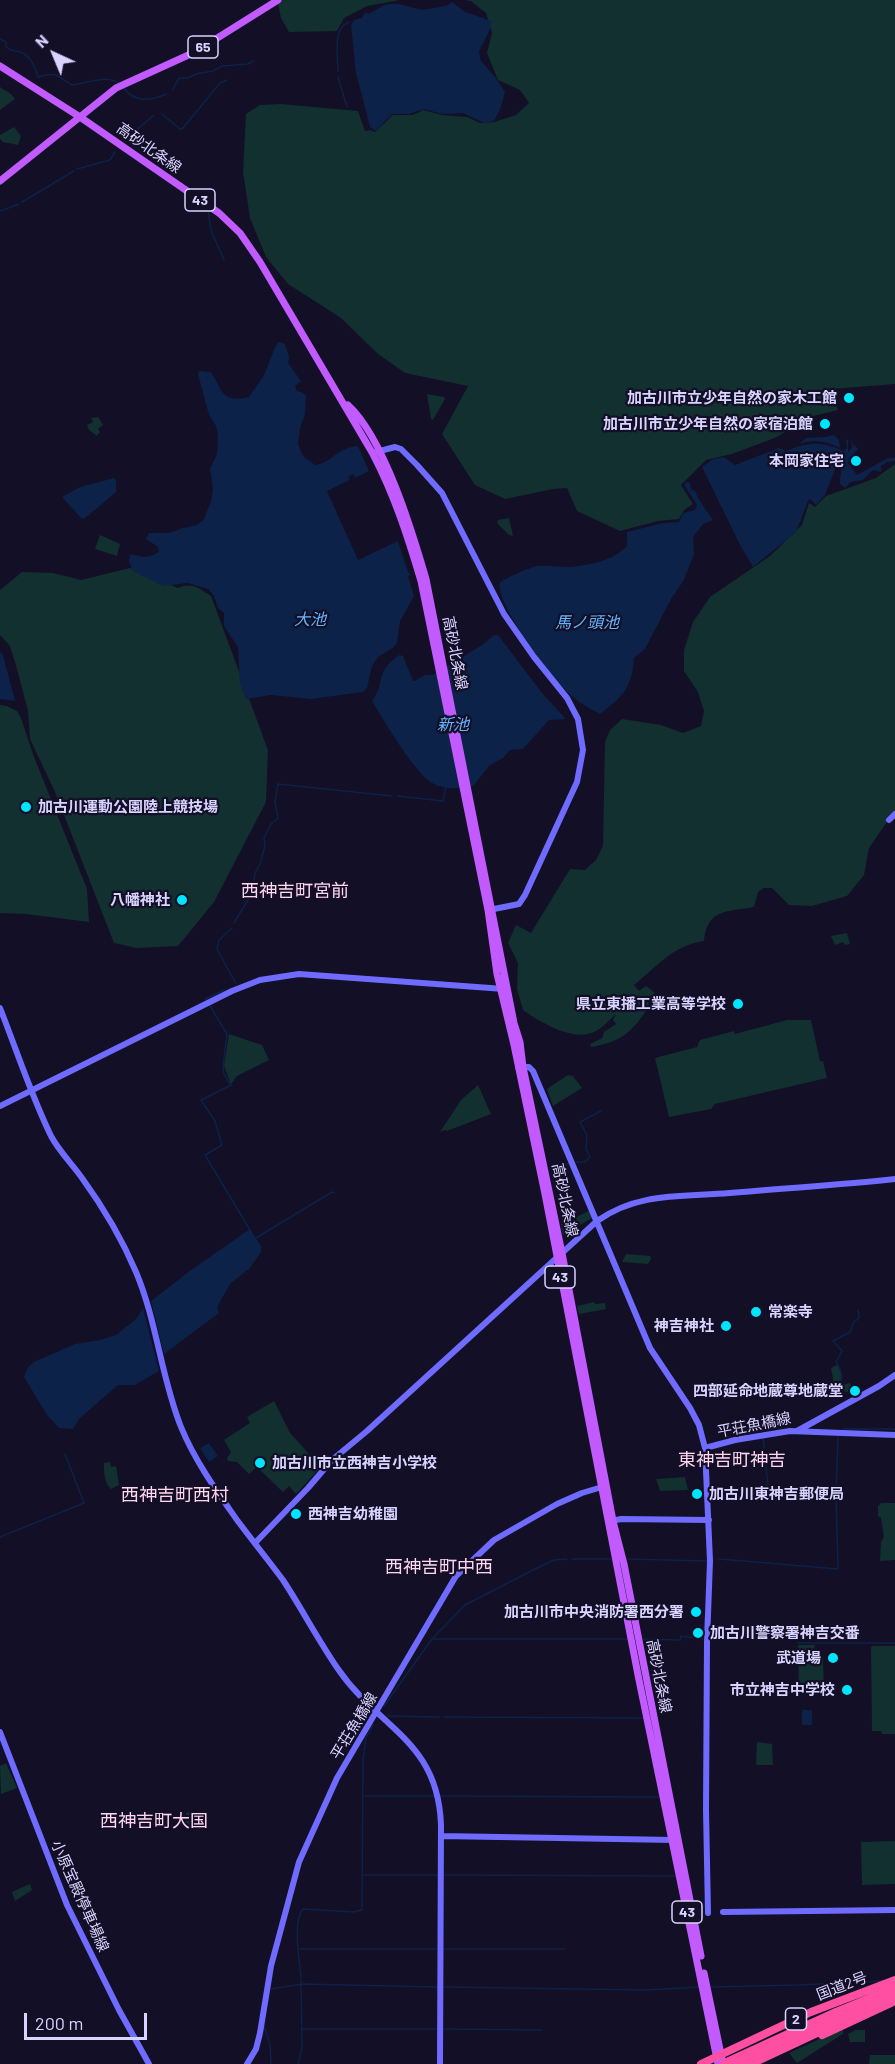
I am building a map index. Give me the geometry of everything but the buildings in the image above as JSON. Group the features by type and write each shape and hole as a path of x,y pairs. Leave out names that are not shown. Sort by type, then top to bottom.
{"highway":[{"name":"国道2号","path":"701,2064 721,2061 811,2012 895,1980"},
{"name":"2","path":"721,2061 865,1999 894,1995"},
{"name":"2","path":"737,2064 894,1995"},
{"name":"2","path":"762,2064 894,1995"},
{"path":"751,2064 894,1995"},
{"path":"707,2064 721,2061"}],"main road":[{"name":"65","path":"0,181 111,91 195,52 278,0"},
{"name":"高砂北条線","path":"0,66 80,117 211,207 240,233 260,262 337,395 358,415 376,453 407,535 421,581 440,663 704,1987 721,2061"},
{"name":"高砂北条線","path":"559,1256 602,1488 611,1521"}],"street":[{"path":"376,453 395,447 401,450 412,459 442,494 504,614 573,707 581,729 583,750 577,782 525,896 519,904 490,910"},
{"path":"889,820 895,814"},
{"path":"0,1106 232,991 260,980 299,974 504,989"},
{"path":"0,1008 52,1137 94,1196 136,1273 146,1298 173,1403 189,1445 207,1477 300,1606 338,1669 377,1713 408,1740 421,1756 433,1779 440,1807 441,1836 440,2064"},
{"path":"520,1067 531,1068 535,1075 650,1348 697,1421 705,1448"},
{"path":"255,1543 332,1460 367,1431 597,1221 616,1209 648,1198 895,1179"},
{"name":"平荘魚橋線","path":"708,1913 706,1810 710,1559 705,1448 761,1434 796,1432 895,1375"},
{"path":"796,1432 895,1435"},
{"name":"平荘魚橋線","path":"247,2064 256,2049 271,1966 299,1862 333,1785 456,1576 487,1545 512,1529 576,1495 602,1488"},
{"path":"611,1521 621,1519 709,1520"},
{"name":"小原宝殿停車場線","path":"0,1732 67,1905 119,2010 149,2064"},
{"path":"441,1836 675,1840"},
{"path":"723,1912 895,1910"}],"green space":[{"path":"283,0 400,0 367,6 344,18 337,31 289,32 281,18 278,4"},
{"path":"464,0 895,0 895,384 832,389 838,410 809,417 777,437 732,454 706,460 681,485 693,504 684,510 679,519 658,521 620,531 577,511 567,488 505,499 475,485 442,434 468,386 405,373 378,354 341,318 288,284 266,257 250,218 243,172 246,114 260,105 281,104 358,111 365,131 375,132 393,115 413,115 423,110 442,115 467,117 480,123 494,122 516,115 529,103 520,90 498,80 487,53 492,33 486,13 471,1"},
{"path":"0,87 15,99 0,110"},
{"path":"14,127 21,136 18,145 3,142 0,135"},
{"path":"427,394 445,399 433,420 431,419"},
{"path":"98,417 103,425 98,429 100,432 97,436 89,430 87,425 93,422 91,418"},
{"path":"895,464 895,810 869,848 864,875 847,896 812,906 789,905 772,888 764,888 758,892 754,907 720,913 714,917 709,922 704,941 674,952 634,985 639,991 646,986 655,993 637,1023 618,1039 591,1047 590,1044 602,1038 604,1032 616,1024 613,1020 616,1014 594,1032 586,1034 567,1033 530,1015 523,1010 517,989 518,963 508,943 516,925 531,933 570,869 585,870 596,860 603,846 605,742 610,730 622,719 661,725 683,733 701,726 704,711 698,692 684,671 684,650 693,622 710,597 770,556 802,525 809,503 815,507 826,496 876,478"},
{"path":"509,518 513,536 497,523 498,520"},
{"path":"100,535 120,544 117,556 95,549"},
{"path":"130,568 178,588 195,587 211,596 268,750 266,802 214,902 178,946 137,948 114,943 55,792 30,739 28,711 17,669 10,646 0,635 0,590 22,572 53,573 81,580"},
{"name":"加古川運動公園陸上競技場","path":"0,705 17,711 21,718 34,757 87,889 89,922 0,913"},
{"path":"847,933 850,944 845,945 843,942 835,945 831,936"},
{"path":"787,1020 811,1020 820,1061 823,1061 827,1078 715,1104 711,1109 669,1117 655,1058 697,1047 700,1040 734,1031 735,1034"},
{"path":"229,1034 262,1045 269,1060 237,1076 231,1084 224,1066"},
{"path":"568,1075 573,1076 582,1088 553,1106 547,1089"},
{"path":"478,1085 491,1114 440,1132 461,1100"},
{"path":"589,1211 592,1218 563,1235 561,1224"},
{"path":"626,1254 650,1256 651,1259 648,1264 622,1262"},
{"path":"594,1302 595,1304 605,1303 606,1309 579,1314 577,1306"},
{"path":"837,1365 842,1380 841,1385 850,1383 852,1390 846,1392 832,1384 831,1368"},
{"path":"274,1401 290,1433 321,1467 296,1494 289,1486 283,1492 257,1467 249,1474 237,1462 228,1461 227,1458 231,1452 224,1440 250,1423 247,1417"},
{"path":"110,1462 111,1467 116,1466 119,1485 111,1489 104,1470 104,1463"},
{"path":"685,1477 688,1490 660,1491 656,1479"},
{"path":"881,1503 895,1503 895,1560 880,1561 881,1542 884,1537 881,1518 878,1516 878,1506"},
{"path":"798,1645 815,1645 813,1651 823,1657 824,1695 799,1694"},
{"path":"895,1646 895,1734 872,1731 871,1647"},
{"path":"757,1742 772,1744 773,1765 756,1765"},
{"path":"6,1763 17,1788 1,1794 0,1766"},
{"path":"193,1811 198,1823 193,1828 186,1826 186,1813"},
{"path":"895,1841 895,1884 862,1885 861,1842"},
{"path":"30,1884 32,1890 15,1901 12,1892"},
{"path":"841,2029 843,2034 797,2063 789,2053"},
{"path":"856,2030 865,2030 865,2042 850,2042 848,2034"},
{"path":"870,2055 895,2055 895,2064 869,2064"}],"water":[{"path":"452,2 465,12 492,21 479,52 481,61 505,92 494,121 484,123 463,113 442,114 424,109 409,114 392,114 376,131 370,127 356,73 351,25 354,20 362,18 365,12 369,14 384,5 399,4 422,10 446,6"},
{"name":"大池","path":"279,342 285,344 289,357 288,363 301,381 295,386 297,391 306,395 305,414 298,444 303,456 315,465 321,464 344,450 358,446 369,471 355,478 353,474 349,476 350,480 327,491 358,560 398,541 411,575 408,576 414,596 400,621 397,643 378,657 372,666 367,688 363,692 311,699 271,695 246,699 240,684 238,647 224,626 224,613 218,608 214,596 208,589 187,583 163,586 133,571 129,562 130,554 147,557 159,552 158,547 146,539 149,533 169,533 197,525 204,519 211,501 213,489 210,469 217,454 218,435 216,426 209,415 199,371 211,372 221,390 228,397 249,397 264,375"},
{"path":"834,435 839,440 840,448 811,441 801,444 806,438"},
{"path":"851,438 858,449 848,463 857,475 888,458 895,458 895,461 881,466 881,472 873,470 863,480 851,482 845,488 840,484 843,456 840,457 825,495 816,505 810,499 808,501 796,532 753,567 702,467 713,459 724,457 735,465 779,448 786,451 808,444 822,444 844,451 847,448 848,439 848,452 852,448"},
{"path":"114,478 116,492 82,519 62,497 80,487"},
{"name":"馬ノ頭池","path":"687,482 690,483 691,489 695,491 713,520 703,524 693,537 694,554 684,580 671,599 645,649 634,658 629,684 621,696 600,714 564,689 540,660 506,607 500,582 538,566 571,567 601,561 622,551 627,546 627,532 663,523 679,522 683,513 695,510 697,505 684,485"},
{"name":"新池","path":"494,635 498,635 542,693 566,719 549,720 523,749 510,750 503,758 490,765 473,786 442,787 425,777 408,757 372,701 379,688 383,672 399,655 403,656 413,681 415,681 425,675 433,675"},
{"path":"0,651 3,655 15,701 0,699"},
{"path":"250,1229 261,1246 261,1252 250,1268 230,1284 217,1307 219,1313 164,1354 151,1301"},
{"path":"143,1308 159,1371 135,1385 118,1385 80,1418 73,1429 59,1428 47,1415 24,1377 28,1367 34,1362 75,1344 116,1335 136,1319"},
{"path":"209,1443 218,1456 209,1462 200,1448"},
{"path":"802,1710 812,1710 812,1725 802,1725"}],"waterway":[{"path":"338,71 338,36 340,30 349,22"},
{"path":"0,39 6,42 6,47 27,56 38,77 53,75 72,85 103,79 121,84"},
{"path":"173,89 179,78 188,78 222,66 248,64 253,61"},
{"path":"338,77 347,107"},
{"path":"162,114 180,129 183,128 220,83 227,80"},
{"path":"124,88 133,96 144,99 166,94"},
{"path":"125,140 154,115"},
{"path":"77,169 110,160 115,152"},
{"path":"22,202 74,171"},
{"path":"0,211 19,204"},
{"path":"209,210 211,230 224,260"},
{"path":"234,923 252,893 255,873 265,846 264,838 271,824 278,818 275,802 278,784 392,796"},
{"path":"397,796 443,801 446,787"},
{"path":"232,928 219,940 217,949 236,984"},
{"path":"205,999 224,990"},
{"path":"210,1006 227,1034 223,1067 224,1074 231,1085 201,1100 215,1121 222,1145 205,1155 250,1230"},
{"path":"576,1162 585,1162 590,1157 586,1149 587,1135 580,1122 601,1111"},
{"path":"551,1174 569,1163"},
{"path":"256,1238 332,1192 334,1193"},
{"path":"831,1395 838,1391 841,1380 840,1369 836,1362 842,1351 833,1341 850,1332 854,1322 859,1318 858,1310"},
{"path":"843,1429 895,1429"},
{"path":"763,1437 768,1485 763,1489"},
{"path":"719,1559 838,1569 836,1493 838,1437"},
{"path":"0,1537 84,1503 65,1454"},
{"path":"384,1706 432,1639 465,1605 554,1560 567,1559"},
{"path":"572,1559 611,1559"},
{"path":"628,1559 707,1561"},
{"path":"704,1630 705,1617"},
{"path":"644,1639 680,1640 681,1636 703,1639"},
{"path":"434,1639 628,1639"},
{"path":"798,1643 895,1643"},
{"path":"388,1716 439,1717"},
{"path":"444,1717 643,1718"},
{"path":"301,1978 297,1932 303,1909 353,1912 362,1910 363,1760 366,1738 373,1725"},
{"path":"365,1796 436,1796"},
{"path":"440,1796 658,1797"},
{"path":"364,1875 440,1875"},
{"path":"445,1875 675,1876"},
{"path":"300,1949 437,1949"},
{"path":"444,1949 565,1949"},
{"path":"298,2064 302,2048 301,1980"},
{"path":"711,1987 883,1981"},
{"path":"271,1989 302,1984 439,1987"},
{"path":"444,1987 645,1990 700,1987"},
{"path":"264,2026 270,2044 271,2064"},
{"path":"302,2029 439,2029"},
{"path":"444,2029 542,2030"}],"place":[{"name":"加古川市立少年自然の家木工館","path":"849,398"},
{"name":"加古川市立少年自然の家宿泊館","path":"825,424"},
{"name":"本岡家住宅","path":"856,461"},
{"name":"加古川運動公園陸上競技場","path":"26,807"},
{"name":"八幡神社","path":"182,900"},
{"name":"県立東播工業高等学校","path":"738,1004"},
{"name":"常楽寺","path":"756,1312"},
{"name":"神吉神社","path":"726,1326"},
{"name":"四部延命地蔵尊地蔵堂","path":"855,1391"},
{"name":"加古川市立西神吉小学校","path":"260,1463"},
{"name":"加古川東神吉郵便局","path":"697,1494"},
{"name":"西神吉幼稚園","path":"296,1514"},
{"name":"加古川市中央消防署西分署","path":"696,1612"},
{"name":"加古川警察署神吉交番","path":"698,1633"},
{"name":"武道場","path":"833,1658"},
{"name":"市立神吉中学校","path":"847,1690"}],"district":[{"name":"西神吉町宮前","path":"295,891"},
{"name":"東神吉町神吉","path":"732,1460"},
{"name":"西神吉町西村","path":"175,1495"},
{"name":"西神吉町中西","path":"439,1567"},
{"name":"西神吉町大国","path":"154,1821"}]}
